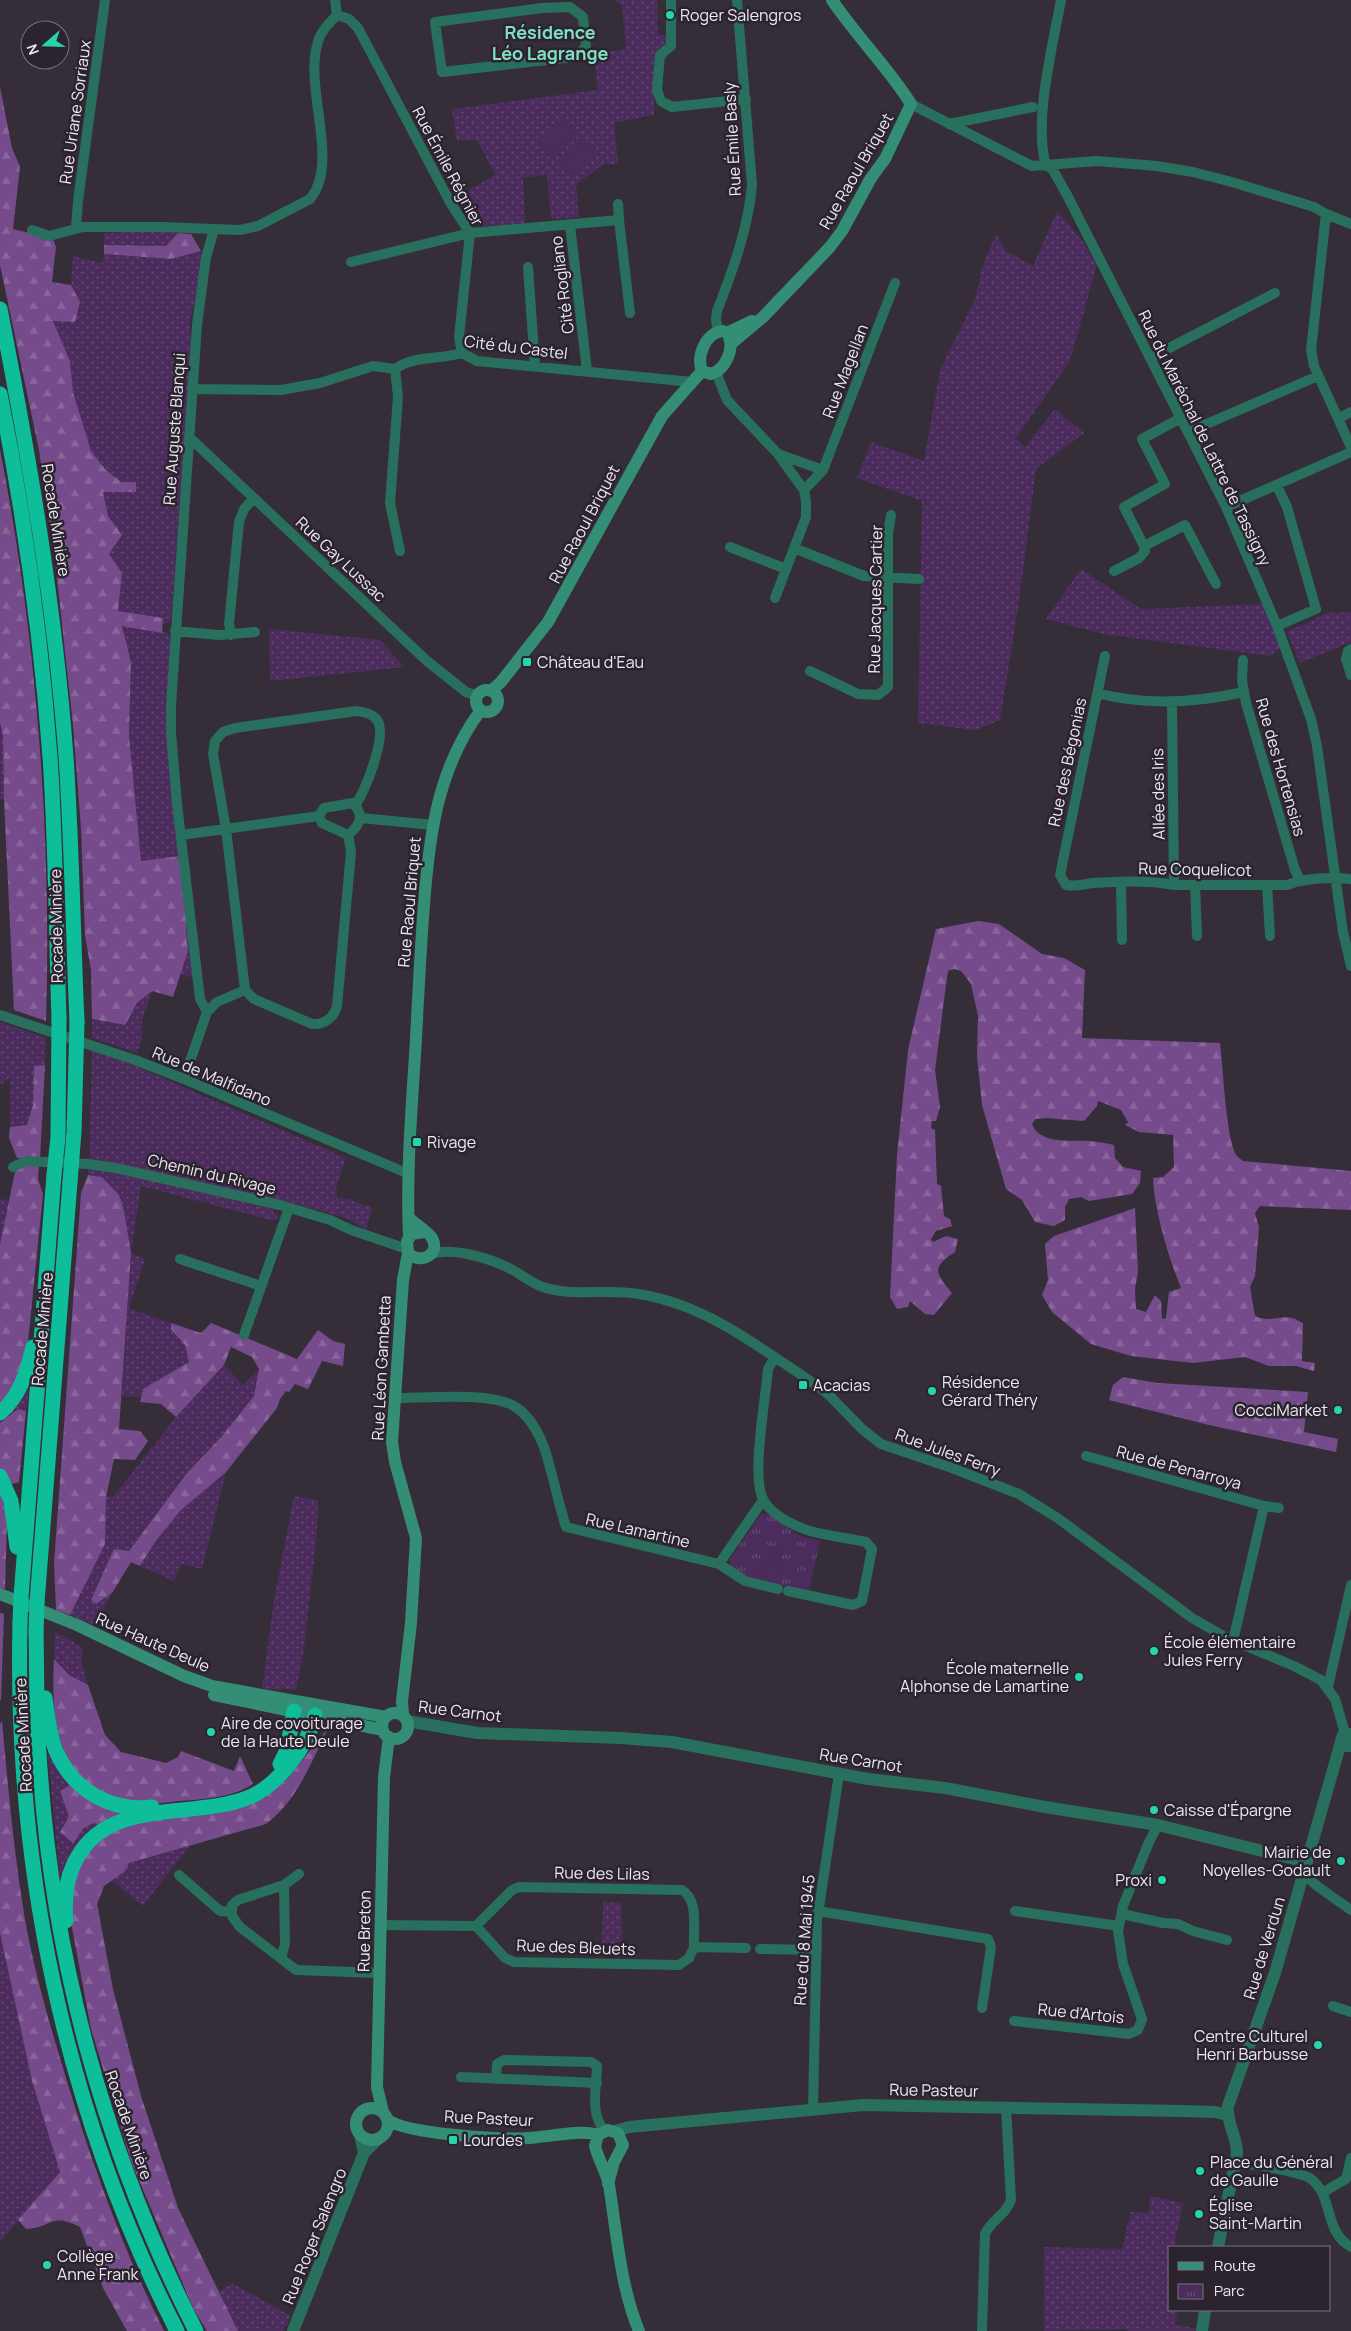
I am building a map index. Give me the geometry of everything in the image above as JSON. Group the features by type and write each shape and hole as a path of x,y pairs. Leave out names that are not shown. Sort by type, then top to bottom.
{"highway":[{"name":"Rocade Minière","path":"0,309 27,449 49,590 58,670 72,863 76,1022 74,1132 36,1632 40,1772 51,1877 73,1995 95,2081 142,2216 196,2331"},
{"name":"Rocade Minière","path":"0,394 12,453 32,585 43,684 56,872 59,1018 58,1138 21,1597 19,1703 21,1764 34,1876 55,1994 74,2067 102,2157 137,2247 177,2331"},
{"path":"0,1413 16,1396 25,1376 46,1287"},
{"path":"0,1476 8,1491 14,1515 21,1597"},
{"path":"36,1632 49,1720 56,1750 62,1763 76,1782 94,1796 109,1803 144,1808 217,1800 242,1794 264,1781 282,1761 289,1743 294,1711"},
{"path":"73,1995 72,1961 65,1915 66,1891 70,1874 82,1848 100,1833 135,1817 219,1806 256,1795 276,1780 293,1758 310,1729 316,1710"}],"main road":[{"name":"Rue Raoul Briquet","path":"491,691 501,682 548,622 580,568 622,486 662,416 702,370 700,361 704,344 726,336 764,317 830,248 842,231 871,178 885,159 911,104 899,84 854,31 832,0"},
{"path":"702,370 707,374 716,372 725,361 726,336"},
{"path":"483,691 491,691 498,698 497,706 490,712 481,710 476,702 478,696 483,691"},
{"name":"Rue Raoul Briquet","path":"418,988 433,825 444,781 455,752 481,710"},
{"name":"Rue Léon Gambetta","path":"397,1717 402,1702 411,1623 416,1538 392,1449 409,1218 409,1174 418,988"},
{"path":"409,1218 429,1236 434,1250 426,1257 415,1258 406,1245 416,1232 429,1236"},
{"name":"Rue Léon Gambetta","path":"404,1274 426,1257"},
{"name":"Rue Haute Deule","path":"0,1594 72,1624 202,1683 316,1710 386,1734"},
{"name":"Rue Haute Deule","path":"0,1602 208,1693 248,1703 294,1711 352,1710 397,1717"},
{"path":"397,1717 408,1728 404,1734 397,1738 386,1734 383,1724 397,1717"},
{"name":"Rue Breton","path":"386,1734 377,2087 386,2116"},
{"name":"Rue Breton","path":"384,1777 390,1759 404,1734"},
{"path":"363,2110 374,2107 386,2116 381,2136 372,2140 360,2135 357,2130 356,2119 377,2087"},
{"name":"Rue Pasteur","path":"386,2116 404,2128"},
{"name":"Rue Pasteur","path":"381,2136 404,2128 526,2138 606,2132"},
{"path":"608,2184 623,2144 621,2137 606,2132 595,2142 608,2184 620,2266 639,2331"},
{"path":"578,2133 598,2152 608,2158 617,2156"}],"street":[{"name":"Rue Uriane Sorriaux","path":"76,228 105,0"},
{"path":"32,230 49,236 76,228 163,227 240,230 258,226 310,199 316,193 322,172 322,141 316,88 316,51 322,32 337,15 335,0"},
{"path":"671,0 671,46 660,55 657,90 661,101 672,107 746,100"},
{"name":"Rue Émile Basly","path":"726,336 716,320 716,311 736,259 750,209 752,185 737,0"},
{"path":"1046,165 1041,149 1042,115 1061,0"},
{"path":"544,4 570,8 583,17 586,47 574,57 442,72 435,22 544,4"},
{"name":"Rue Émile Régnier","path":"337,15 349,19 358,28 450,204 470,234 458,337 462,353"},
{"path":"949,124 1033,107 1045,92"},
{"name":"Rue Raoul Briquet","path":"911,104 1032,166 1096,161 1157,166 1193,172 1314,207 1351,224"},
{"path":"1033,107 1042,115"},
{"name":"Rue du Maréchal de Lattre de Tassigny","path":"1046,165 1052,170 1067,195 1226,507 1277,626 1311,719 1317,746 1345,942 1351,966"},
{"path":"618,204 630,314"},
{"path":"1326,214 1311,350 1318,376 1351,447"},
{"path":"352,262 470,234 619,220"},
{"name":"Cité Rogliano","path":"570,225 587,371"},
{"name":"Rue Auguste Blanqui","path":"207,1012 200,999 171,732 175,631 197,325 206,257 214,230"},
{"path":"528,268 535,366"},
{"name":"Rue Magellan","path":"823,470 895,283"},
{"path":"1150,358 1275,293"},
{"name":"Cité du Castel","path":"192,389 281,390 320,383 373,366 395,369 406,361 450,357 462,353 477,361 692,382"},
{"path":"395,369 398,397 390,503 400,551"},
{"path":"716,372 728,400 778,454 804,490 806,517 775,598"},
{"path":"1188,432 1318,376"},
{"path":"1339,418 1351,412"},
{"path":"1114,571 1142,556 1145,551 1124,507 1166,484 1142,439 1181,418"},
{"name":"Rue Gay Lussac","path":"189,437 427,661 466,692 478,696"},
{"path":"1226,507 1351,452"},
{"path":"778,454 823,470 804,490"},
{"path":"1277,486 1287,507 1316,609 1277,626"},
{"path":"230,635 239,522 244,509 254,498"},
{"name":"Rue Jacques Cartier","path":"810,671 858,694 878,694 885,690 889,680 890,578 888,533 891,515"},
{"path":"1144,546 1185,525 1216,584"},
{"path":"730,547 786,569"},
{"path":"794,548 864,576 919,579"},
{"path":"175,631 230,635 255,632"},
{"path":"1350,650 1346,659 1351,675"},
{"name":"Rue des Bégonias","path":"1060,875 1105,656"},
{"name":"Rue des Hortensias","path":"1243,660 1244,692 1289,852 1300,880"},
{"path":"1097,692 1114,697 1172,703 1216,698 1244,692"},
{"name":"Allée des Iris","path":"1172,703 1174,885"},
{"path":"348,836 351,852 335,1014 319,1025 312,1024 254,999 245,990 226,828 213,754 215,741 223,732 235,728 356,710 368,713 377,720 381,731 380,742 362,796 355,806"},
{"path":"319,816 324,808 353,803 360,810 361,818 356,829 348,836"},
{"path":"181,835 319,816"},
{"path":"319,816 322,822 348,836"},
{"path":"361,818 433,825"},
{"name":"Rue Coquelicot","path":"1060,875 1066,886 1076,887 1092,883 1159,882 1174,885 1287,885 1300,880 1336,877 1351,879"},
{"path":"1121,883 1122,940"},
{"path":"1195,885 1197,936"},
{"path":"1267,885 1270,936"},
{"path":"184,1079 207,1012 218,1002 245,990"},
{"name":"Rue de Malfidano","path":"0,1014 135,1060 184,1079 409,1174"},
{"name":"Chemin du Rivage","path":"13,1167 26,1161 88,1164 116,1168 289,1208 330,1220 350,1230 406,1245"},
{"path":"244,1335 289,1208"},
{"path":"429,1236 445,1251"},
{"name":"Rue Jules Ferry","path":"426,1257 445,1251 481,1258 506,1266 539,1285 554,1290 592,1293 636,1293 672,1302 716,1320 775,1357 829,1395 862,1429 881,1444 936,1462 1019,1494 1059,1519 1192,1618 1233,1641 1310,1673 1328,1687 1335,1699 1347,1740"},
{"path":"180,1259 261,1286"},
{"path":"763,1500 719,1564 745,1581 853,1605 862,1601 872,1549 866,1542 809,1530 795,1525 774,1512 763,1500 759,1486 759,1449 768,1369 775,1357"},
{"name":"Rue Lamartine","path":"395,1398 495,1399 513,1405 525,1414 537,1432 545,1450 566,1527 719,1564"},
{"name":"Rue de Penarroya","path":"1086,1456 1264,1506 1278,1508"},
{"path":"1233,1641 1264,1506"},
{"path":"1328,1687 1351,1585"},
{"name":"Rue Carnot","path":"397,1717 477,1733 621,1738 672,1742 839,1774 946,1788 1045,1808 1158,1825 1306,1868"},
{"name":"Rue de Verdun","path":"1228,2115 1228,2106 1275,1973 1337,1760 1347,1740"},
{"name":"Rue du 8 Mai 1945","path":"813,2110 818,1911 839,1774"},
{"name":"Rue d'Artois","path":"1014,2021 1129,2034 1138,2030 1142,2019 1123,1964 1119,1926 1149,1842 1158,1825"},
{"path":"1306,1868 1317,1886 1351,1910"},
{"path":"179,1874 220,1911 232,1912"},
{"path":"299,1874 284,1884 238,1900 232,1906 232,1916 240,1927 296,1970 379,1973"},
{"path":"281,1958 285,1944 284,1884"},
{"name":"Rue des Lilas","path":"476,1926 512,1890 518,1887 682,1890 689,1894 692,1901 694,1947"},
{"path":"818,1911 988,1939 991,1947 982,2008"},
{"path":"1015,1911 1119,1926"},
{"path":"1122,1914 1163,1923 1178,1924 1193,1932 1226,1940"},
{"path":"380,1925 476,1926"},
{"name":"Rue des Bleuets","path":"476,1926 505,1958 514,1962 679,1965 689,1958 694,1947"},
{"path":"694,1947 746,1948"},
{"path":"760,1948 817,1950"},
{"path":"1333,2006 1351,2012"},
{"path":"496,2079 497,2064 504,2060 591,2062 596,2066 595,2112 593,2120 578,2133"},
{"path":"461,2077 597,2083"},
{"name":"Rue Pasteur","path":"606,2132 628,2127 863,2105 1214,2112 1228,2115"},
{"path":"982,2331 985,2234 989,2224 1009,2208 1011,2200 1006,2107"},
{"path":"595,2112 598,2122 606,2132"},
{"path":"1218,2246 1236,2162 1237,2144 1228,2115"},
{"path":"623,2144 640,2127"},
{"name":"Rue Roger Salengro","path":"360,2135 364,2153"},
{"name":"Rue Roger Salengro","path":"293,2331 364,2153 381,2136"},
{"path":"1322,2193 1346,2179 1351,2158"},
{"path":"1236,2162 1308,2177 1322,2193 1334,2231 1340,2240 1351,2247"},
{"path":"1202,2331 1205,2311"}],"green space":[{"path":"615,0 657,0 658,35 667,35 667,59 654,62 654,115 614,123 618,164 604,164 576,184 579,217 551,219 547,175 523,178 525,224 479,226 467,218 456,198 495,175 477,140 457,141 452,109 598,90 594,54 626,49 622,6"},
{"path":"0,87 12,148 20,167 13,229 53,239 56,247 52,282 71,285 80,302 75,322 53,321 70,361 73,392 91,451 105,469 121,482 136,482 136,492 103,492 108,516 122,535 109,554 122,573 118,611 163,618 162,633 122,626 131,662 129,735 141,861 180,856 188,923 186,929 188,951 173,997 152,991 137,1003 125,1025 92,1019 91,970 85,935 81,829 73,725 56,569 39,450 0,265"},
{"path":"561,118 576,134 552,157 537,143"},
{"path":"581,140 595,152 572,175 559,164"},
{"path":"1057,211 1081,239 1097,264 1070,361 1016,438 1025,447 1055,409 1084,433 1036,469 1019,602 1000,720 975,730 918,723 922,501 857,478 871,442 924,461 940,370 976,297 982,268 996,234 1006,251 1033,266"},
{"path":"158,231 178,233 166,246 104,245 104,233"},
{"path":"178,233 191,234 201,251 171,259 104,254 104,245 166,246"},
{"path":"201,251 197,297 190,321 191,346 171,622 163,624 163,618 118,612 122,573 109,554 122,535 108,516 103,492 136,492 135,482 121,482 105,469 91,451 73,392 70,361 53,320 75,321 79,302 71,285 73,256 103,263 104,254 171,259"},
{"path":"0,449 13,519 23,590 39,734 46,878 46,1021 14,1010 4,800 3,736 0,723"},
{"path":"1081,569 1141,609 1263,604 1280,648 1270,656 1103,634 1046,619"},
{"path":"1351,612 1351,642 1300,663 1287,632 1327,613"},
{"path":"122,625 162,633 162,631 168,633 171,638 180,856 141,862 129,735 131,662"},
{"path":"269,629 380,640 404,667 270,681"},
{"path":"0,723 3,736 4,800 0,799"},
{"path":"978,921 999,924 1042,954 1064,958 1085,970 1082,1038 1220,1043 1230,1135 1237,1156 1243,1161 1351,1171 1351,1210 1260,1206 1255,1213 1259,1227 1255,1276 1250,1287 1255,1316 1265,1319 1288,1317 1303,1323 1302,1361 1315,1363 1314,1371 1296,1366 1269,1366 1245,1357 1193,1363 1131,1356 1091,1344 1052,1312 1042,1295 1048,1280 1045,1244 1054,1236 1135,1208 1138,1272 1135,1289 1136,1309 1146,1312 1155,1295 1161,1301 1162,1319 1166,1318 1169,1292 1181,1288 1163,1234 1156,1204 1153,1178 1163,1177 1174,1167 1173,1135 1139,1132 1125,1125 1128,1122 1121,1110 1098,1101 1097,1106 1084,1121 1035,1119 1032,1124 1041,1135 1056,1140 1093,1141 1114,1145 1115,1158 1123,1167 1141,1171 1140,1183 1132,1194 1089,1201 1081,1197 1069,1199 1065,1207 1065,1220 1054,1226 1035,1222 1022,1200 1006,1189 982,1105 977,1056 978,1016 971,984 961,971 954,969 948,971 935,1070 940,1107 936,1121 932,1121 931,1128 935,1130 937,1184 941,1186 944,1216 950,1219 952,1226 936,1231 931,1239 933,1242 946,1236 958,1239 955,1252 942,1262 938,1271 952,1293 934,1315 925,1314 910,1301 908,1307 897,1309 890,1297 897,1155 908,1050 936,929"},
{"path":"188,923 194,978 179,974 188,951 186,929"},
{"path":"152,991 142,1021 142,1039 137,1053 92,1038 92,1019 125,1025 137,1003"},
{"path":"0,1022 46,1038 45,1065 34,1066 33,1105 27,1125 10,1127 10,1078 0,1085"},
{"path":"92,1051 133,1065 346,1158 336,1188 337,1198 349,1199 372,1208 366,1230 349,1219 281,1200 89,1160"},
{"path":"45,1065 40,1159 17,1158 9,1138 10,1127 27,1125 33,1105 34,1066"},
{"path":"39,1164 38,1179 43,1194 28,1342 17,1383 0,1406 0,1244 15,1172 19,1167"},
{"path":"88,1168 143,1178 274,1209 273,1213 278,1214 277,1220 271,1220 141,1186 131,1253 145,1259 129,1308 171,1323 171,1329 185,1345 189,1362 143,1389 140,1397 122,1396 131,1254 124,1211 102,1177 88,1175"},
{"path":"88,1175 102,1177 119,1195 124,1211 131,1253 119,1429 140,1431 148,1441 135,1460 114,1459 106,1497 105,1544 70,1615 56,1610 54,1563 81,1193"},
{"path":"0,1199 9,1200 0,1244"},
{"path":"171,1323 201,1333 211,1323 297,1359 318,1330 333,1341 345,1344 343,1366 322,1361 308,1389 295,1384 289,1392 286,1391 280,1399 277,1408 226,1472 180,1511 155,1542 140,1566 131,1562 112,1593 96,1604 91,1600 114,1549 129,1551 187,1473 222,1436 254,1396 259,1369 252,1357 231,1347 224,1365 176,1417 161,1404 140,1402 143,1389 189,1362 185,1345 171,1329"},
{"path":"224,1365 243,1385 259,1369 254,1396 222,1436 187,1473 129,1551 114,1549 96,1604 112,1593 94,1626 70,1615 105,1544 106,1497 114,1496 176,1417"},
{"path":"1123,1377 1157,1383 1308,1392 1304,1432 1338,1439 1336,1452 1209,1425 1109,1400 1113,1385"},
{"path":"24,1388 29,1389 26,1411 18,1410 0,1423 0,1419"},
{"path":"18,1409 26,1411 19,1482 9,1485 0,1469 0,1423"},
{"path":"226,1472 202,1569 181,1564 174,1581 140,1566 155,1542 180,1511"},
{"path":"0,1489 7,1519 5,1589 0,1588"},
{"path":"294,1496 318,1500 317,1531 304,1649 296,1690 262,1688 274,1600"},
{"path":"761,1514 770,1515 798,1535 820,1541 809,1591 760,1581 732,1569 730,1559"},
{"path":"766,1545 784,1550 781,1560 763,1555"},
{"path":"761,1563 779,1568 776,1578 758,1573"},
{"path":"0,1613 4,1614 1,1700 0,1700"},
{"path":"55,1631 83,1648 81,1660 88,1685 68,1675 54,1659"},
{"path":"54,1659 69,1675 88,1685 105,1735 121,1752 166,1763 178,1757 181,1751 234,1771 240,1756 253,1784 245,1789 218,1797 149,1804 119,1800 94,1792 81,1779 63,1749 55,1714"},
{"path":"2,1721 21,1895 33,1960 43,2000 76,2110 98,2174 135,2269 164,2331 127,2331 103,2288 80,2227 56,2221 26,2229 18,2220 60,2172 32,2081 0,1933 0,1724"},
{"path":"328,1728 295,1793 277,1815 266,1824 129,1863 125,1871 104,1886 97,1904 113,1989 141,2096 178,2208 238,2331 207,2331 194,2310 132,2164 91,2029 70,1917 72,1876 87,1847 117,1829 155,1818 249,1804 264,1798 288,1778"},
{"path":"53,1751 73,1783 60,1791 69,1817 73,1843 84,1828 94,1823 102,1827 61,1887 48,1756"},
{"path":"73,1783 126,1810 127,1816 102,1827 94,1823 84,1828 73,1843 60,1832 69,1817 60,1791"},
{"path":"190,1845 143,1906 111,1880 125,1871 129,1863"},
{"path":"603,1902 621,1903 622,1942 618,1943 612,1952 602,1952"},
{"path":"0,1933 32,2081 60,2172 0,2242"},
{"path":"1150,2196 1183,2203 1174,2246 1168,2246 1168,2311 1178,2311 1175,2324 1196,2329 1195,2331 1128,2331 1127,2329 1044,2331 1044,2247 1122,2249 1131,2212 1149,2213"},
{"path":"232,2283 291,2316 283,2331 238,2331 219,2292"}],"place":[{"name":"Roger Salengros","path":"670,15"},
{"name":"Château d'Eau","path":"527,662"},
{"name":"Rivage","path":"417,1142"},
{"name":"Acacias","path":"803,1385"},
{"name":"Résidence Gérard Théry","path":"932,1391"},
{"name":"CocciMarket","path":"1338,1410"},
{"name":"École élémentaire Jules Ferry","path":"1154,1651"},
{"name":"École maternelle Alphonse de Lamartine","path":"1079,1677"},
{"name":"Aire de covoiturage de la Haute Deule","path":"211,1732"},
{"name":"Caisse d'Épargne","path":"1154,1810"},
{"name":"Mairie de Noyelles-Godault","path":"1341,1861"},
{"name":"Proxi","path":"1162,1880"},
{"name":"Centre Culturel Henri Barbusse","path":"1318,2045"},
{"name":"Lourdes","path":"453,2140"},
{"name":"Place du Général de Gaulle","path":"1200,2171"},
{"name":"Église Saint-Martin","path":"1199,2214"},
{"name":"Collège Anne Frank","path":"47,2265"}],"district":[{"name":"Résidence Léo Lagrange","path":"550,43"}]}
